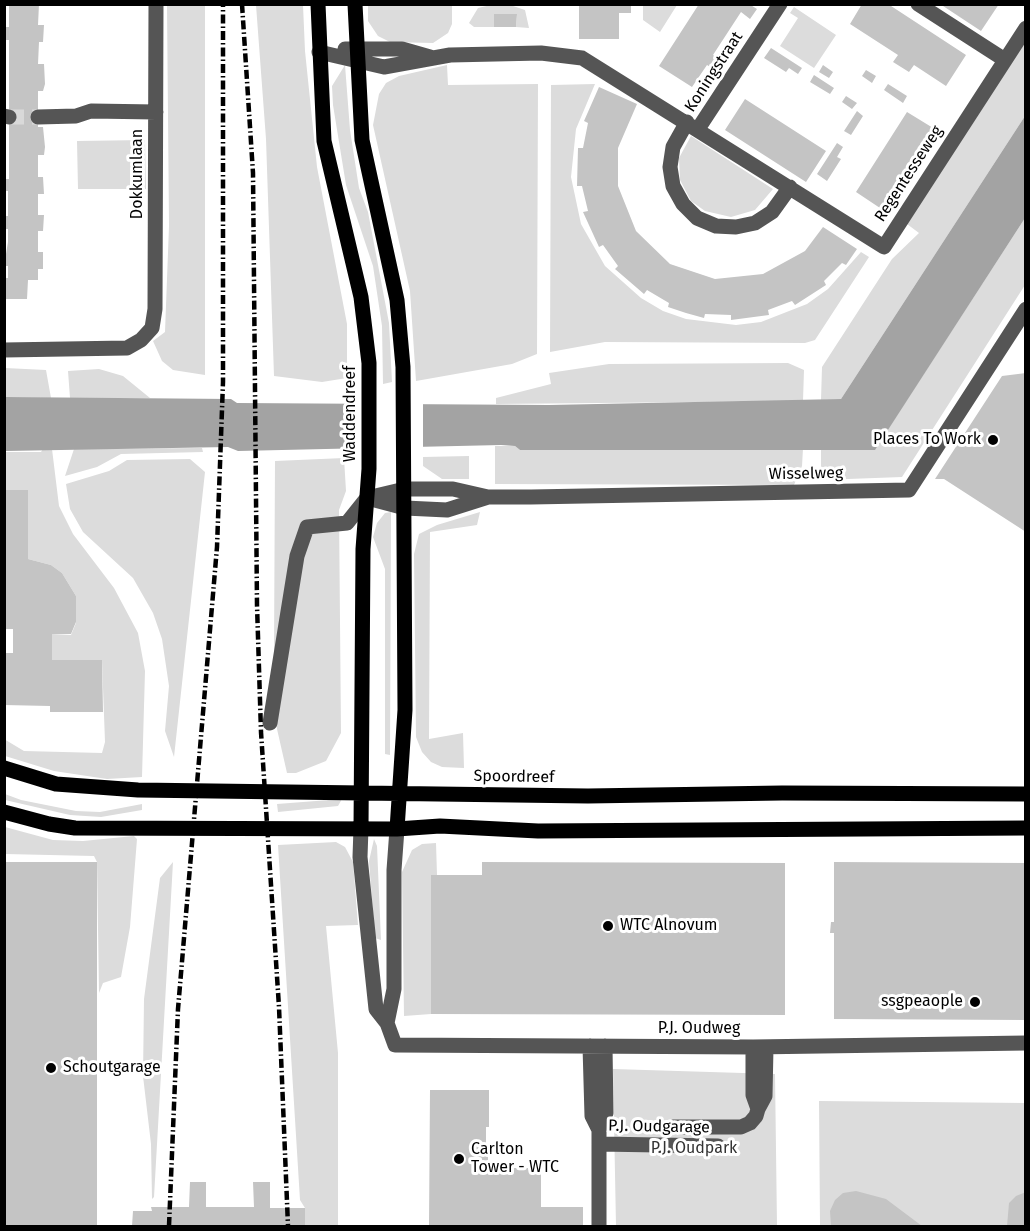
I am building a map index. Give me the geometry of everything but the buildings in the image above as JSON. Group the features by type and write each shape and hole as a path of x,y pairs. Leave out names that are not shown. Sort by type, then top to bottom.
{"main road":[{"name":"Waddendreef","path":"318,4 324,141 362,297 369,363 369,469 363,549 361,828"},
{"path":"355,4 362,140 397,300 403,367 406,466 405,710 397,829"},
{"name":"Spoordreef","path":"4,768 56,784 86,787 569,796 782,793 1026,794"},
{"path":"4,812 75,828 397,829 440,826 538,831 838,827 1026,828"}],"street":[{"name":"Dokkumlaan","path":"4,350 127,348 141,340 152,328 155,309 156,4"},
{"name":"Koningstraat","path":"693,125 780,4"},
{"path":"918,4 1005,60"},
{"name":"Regentesseweg","path":"319,52 358,54 384,67 430,57 541,53 582,58 693,125 884,247 1026,28"},
{"path":"38,117 76,116 91,111 156,112"},
{"path":"693,125 673,147 670,166 673,186 683,204 697,218 716,226 736,227 755,223 772,212 790,187"},
{"name":"Wisselweg","path":"367,498 405,489 453,489 488,497 909,490 1026,309"},
{"name":"Wisselweg","path":"367,498 405,508 447,510 488,497"},
{"path":"270,723 297,556 307,527 347,523 367,498"},
{"name":"P.J. Oudweg","path":"361,828 360,856 376,1009 387,1023 395,1045 760,1047 1026,1043"},
{"path":"387,1023 394,989 394,870 397,829"},
{"path":"598,1046 592,1116 599,1137 599,1227"},
{"name":"P.J. Oudgarage","path":"673,1127 741,1127 756,1116 758,1109 753,1095 760,1047"},
{"name":"P.J. Oudgarage","path":"599,1137 718,1146"}],"green space":[{"path":"643,4 677,5 660,32 643,20"},
{"path":"167,5 205,5 205,375 173,370 162,361 153,341 165,332 169,226"},
{"path":"256,5 303,5 305,51 317,167 347,324 347,378 322,382 274,376 266,139"},
{"path":"368,5 452,5 452,24 448,33 433,43 390,42 378,36 368,21"},
{"path":"510,5 525,10 529,28 516,27 517,15 494,27 474,27 469,23 478,8"},
{"path":"794,7 836,35 814,68 780,46 798,18 790,13"},
{"path":"1025,40 1025,116 841,399 821,400 822,367 892,259 919,233 907,224"},
{"path":"345,65 350,130 359,188 368,212 389,323 392,382 383,384 382,326 373,266 346,185 333,105 332,86"},
{"path":"447,65 448,85 538,84 537,354 512,364 416,381 410,291 373,125 379,94 386,83 399,76"},
{"path":"595,84 576,129 571,177 581,224 605,266 641,298 663,311 686,319 736,325 761,322 807,304 828,289 861,252 869,257 815,340 805,343 605,342 550,352 551,85"},
{"path":"691,136 773,189 755,210 731,217 705,211 691,201 680,180 679,158"},
{"path":"145,140 146,189 78,189 77,141"},
{"path":"1025,218 1025,285 902,477 821,480 821,449 875,449"},
{"path":"788,363 804,370 803,401 496,404 496,398 551,384 549,373 609,364"},
{"path":"5,368 46,370 51,398 5,397"},
{"path":"99,369 123,376 150,398 70,398 68,371"},
{"path":"495,446 515,446 520,450 803,448 802,466 794,485 495,484"},
{"path":"202,448 203,452 121,454 97,467 65,476 74,449"},
{"path":"43,449 52,449 59,506 73,534 114,588 138,633 145,671 142,777 107,779 54,771 5,756 4,739 24,751 102,753 105,742 102,660 52,660 52,634 71,635 76,623 76,596 62,573 51,565 28,559 5,490 5,452 41,452"},
{"path":"469,456 469,479 442,479 423,466 423,457"},
{"path":"344,458 346,491 339,510 341,733 326,761 296,773 287,773 277,729 274,652 275,461"},
{"path":"190,459 205,472 174,757 165,731 169,686 162,639 153,613 133,578 83,532 70,509 66,484 109,471 127,460"},
{"path":"391,512 390,755 385,754 385,569 373,537 377,523 385,513"},
{"path":"480,512 477,525 430,532 429,739 463,733 464,768 442,767 431,762 422,752 416,737 414,554 419,534 437,525"},
{"path":"5,794 21,800 76,811 100,812 142,804 142,810 101,817 70,815 5,800"},
{"path":"342,799 338,806 278,812 277,804"},
{"path":"5,827 53,840 83,841 134,836 137,839 130,927 121,977 103,983 99,993 97,862 94,856 5,854"},
{"path":"374,839 377,846 381,940 375,938 369,861"},
{"path":"336,842 345,847 353,862 358,925 326,926 338,1053 338,1226 305,1225 305,1208 300,1200 278,845"},
{"path":"436,843 437,875 431,876 431,1014 404,1016 402,872 412,850 422,844"},
{"path":"173,862 154,1197 152,1199 151,1144 143,1076 144,999 160,878"},
{"name":"P.J. Oudpark","path":"613,1069 775,1074 777,1226 616,1226"},
{"path":"819,1101 1025,1103 1025,1226 820,1226"}],"shaded area":[{"path":"1025,116 1025,218 875,450 520,450 515,446 501,445 238,451 228,447 5,451 5,397 231,399 237,403 549,405 841,399"}],"pier":[{"path":"349,401 423,401 423,450 349,452"}],"tunnel":[{"path":"9,117 38,117"}],"railway":[{"path":"169,1226 178,1009 217,547 223,382 223,4"},
{"path":"242,4 253,173 257,605 261,732 279,1007 288,1226"}],"place":[{"name":"Places To Work","path":"993,440"},
{"name":"WTC Alnovum","path":"608,926"},
{"name":"ssgpeaople","path":"975,1002"},
{"name":"Schoutgarage","path":"51,1068"},
{"name":"Carlton Tower - WTC","path":"459,1159"}]}
